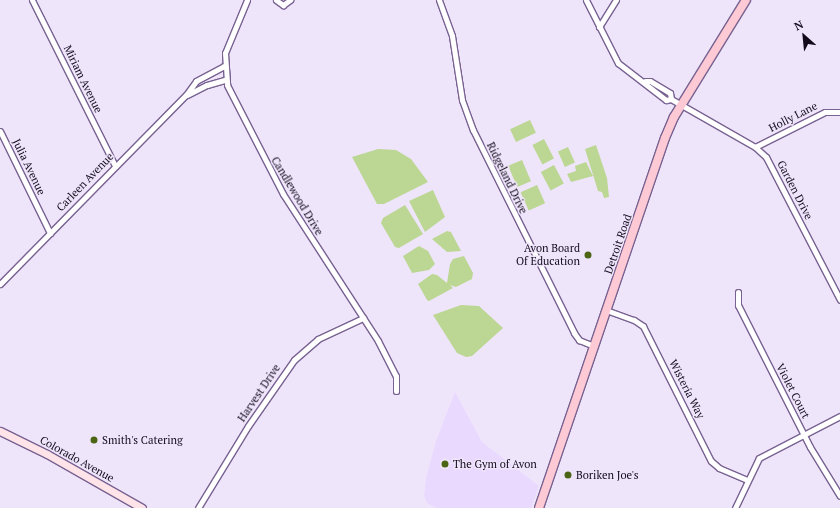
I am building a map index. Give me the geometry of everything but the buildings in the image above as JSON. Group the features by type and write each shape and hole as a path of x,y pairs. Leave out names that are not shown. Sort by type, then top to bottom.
{"main road":[{"name":"Detroit Road","path":"539,508 665,138 681,105 746,0"},
{"name":"Colorado Avenue","path":"0,431 47,454 142,508"}],"street":[{"name":"Miriam Avenue","path":"32,0 115,166"},
{"name":"Candlewood Drive","path":"246,0 227,48 224,66 225,80 280,190 364,318 393,370 397,380 396,391"},
{"path":"276,0 283,5 290,0"},
{"name":"Ridgeland Drive","path":"439,0 452,36 462,100 473,130 574,334 579,340 594,346"},
{"path":"586,0 599,27"},
{"path":"599,27 616,0"},
{"name":"Garden Drive","path":"599,27 618,62 645,81 647,86 666,100 671,99 755,147 772,164 840,300"},
{"name":"Carleen Avenue","path":"0,284 186,95 199,79 224,66"},
{"name":"Carleen Avenue","path":"186,95 207,85 225,80"},
{"name":"Holly Lane","path":"755,147 825,112 840,112"},
{"name":"Julia Avenue","path":"0,131 50,233"},
{"name":"Violet Court","path":"738,292 738,305 804,434 840,496"},
{"name":"Wisteria Way","path":"606,310 634,320 643,326 712,461 719,468 747,480"},
{"name":"Harvest Drive","path":"198,508 248,426 294,360 318,339 364,318"},
{"path":"735,508 747,480 759,458 840,416"}],"shaded area":[{"path":"455,392 482,442 539,486 531,508 436,508 427,503 424,496 426,478 436,441"}],"green space":[{"path":"530,120 536,133 516,142 510,129"},
{"path":"544,139 554,159 542,165 532,145"},
{"path":"596,145 607,178 609,197 604,198 602,192 598,191 585,149"},
{"path":"568,147 575,163 565,167 558,151"},
{"path":"378,149 396,150 411,159 428,182 384,204 377,204 352,157"},
{"path":"522,160 531,181 517,187 508,166"},
{"path":"586,162 593,176 571,182 567,174 576,171 575,166"},
{"path":"554,165 564,184 551,191 541,172"},
{"path":"537,185 545,203 529,211 521,192"},
{"path":"433,190 445,217 425,232 409,201"},
{"path":"405,205 423,234 399,248 395,247 381,223 383,218"},
{"path":"447,231 451,232 461,251 447,252 432,239"},
{"path":"419,246 428,251 435,264 429,270 412,273 403,256"},
{"path":"464,256 473,273 472,279 456,287 450,285 453,288 429,301 427,300 418,284 432,274 437,275 447,283 450,264 453,259"},
{"path":"461,305 479,306 503,328 472,356 466,357 457,353 433,315"}],"place":[{"name":"Avon Board Of Education","path":"588,255"},
{"name":"Smith's Catering","path":"94,440"},
{"name":"The Gym of Avon","path":"445,464"},
{"name":"Boriken Joe's","path":"568,475"}]}
